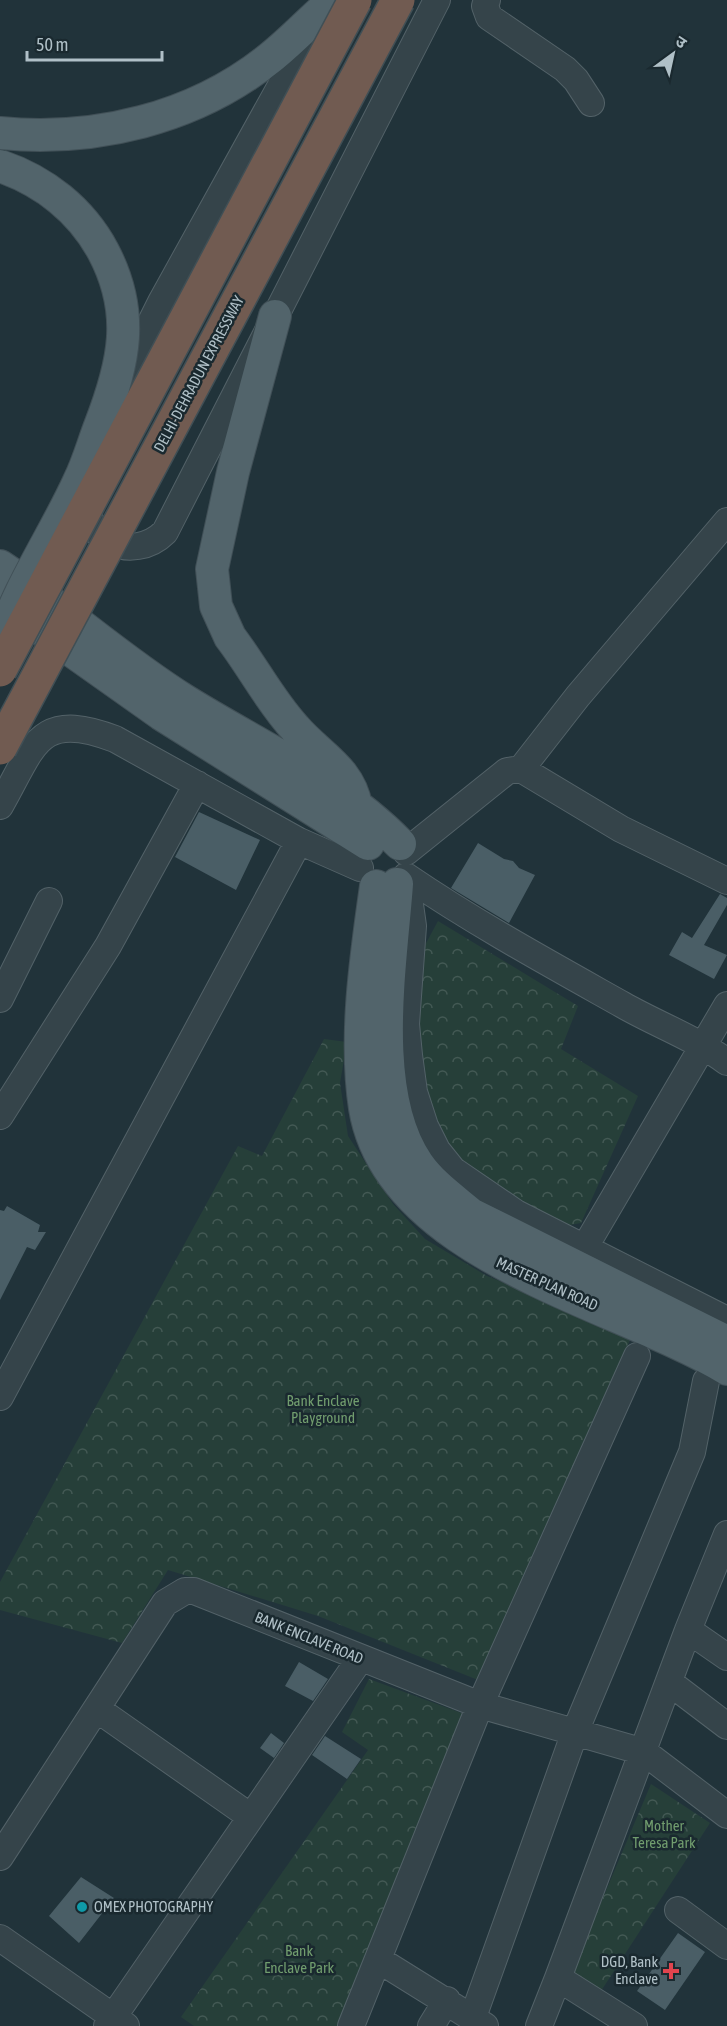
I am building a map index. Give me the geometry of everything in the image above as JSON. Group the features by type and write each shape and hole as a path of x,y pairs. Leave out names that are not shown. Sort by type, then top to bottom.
{"highway":[{"path":"0,670 355,0"},
{"name":"DELHI-DEHRADUN EXPRESSWAY","path":"0,748 398,0"}],"main road":[{"path":"0,133 79,134 136,124 201,100 270,58 326,4"},
{"path":"0,166 40,184 65,202 87,225 99,242 116,280 124,321 124,341 117,382 80,480 8,620 0,645"},
{"path":"275,316 233,472 212,569 214,594 222,622 231,638 294,728 344,773 354,794 356,806"},
{"path":"1,567 182,699 320,782 382,825 388,865 387,1024 391,1098 400,1131 417,1163 438,1188 471,1214 632,1282 727,1342"},
{"path":"0,600 161,714 388,865"},
{"name":"MASTER PLAN ROAD","path":"388,865 363,1007 364,1099 375,1139 405,1191 432,1216 493,1260 648,1329 716,1375"}],"street":[{"path":"326,4 161,302 102,420 88,507 93,525 114,544 133,548 151,543 165,532 437,0"},
{"path":"487,0 485,6 489,16 565,69 591,103"},
{"path":"521,769 578,696 727,520"},
{"path":"0,703 39,742"},
{"path":"0,806 39,742 57,728 89,729 115,739 299,841 388,865 440,900 625,1007 704,1045 727,1062"},
{"path":"0,735 39,742"},
{"path":"388,865 507,771 521,769 621,829 727,881"},
{"path":"0,1116 108,946 197,784"},
{"path":"0,1397 299,841"},
{"path":"388,865 413,926 406,1024 414,1092 425,1126 437,1150 453,1170 516,1213 585,1247 632,1282 727,1320"},
{"path":"0,999 49,901"},
{"path":"585,1247 727,1005"},
{"path":"351,2026 480,1705 637,1356"},
{"path":"379,1960 479,2021 575,1732 692,1452 716,1375"},
{"path":"539,2026 688,1630 727,1534"},
{"name":"BANK ENCLAVE ROAD","path":"0,1857 165,1603 185,1591 194,1591 480,1705 644,1752 727,1815"},
{"path":"688,1630 727,1657"},
{"path":"0,1938 115,2023 251,1817 360,1659"},
{"path":"669,1682 727,1726"},
{"path":"97,1709 251,1817"},
{"path":"678,1910 727,1946"},
{"path":"558,1978 634,2026"},
{"path":"431,2026 447,2000"}],"green space":[{"path":"438,921 578,1006 561,1049 638,1096 581,1223 554,1228 452,1170 419,1111 417,960"},
{"name":"Bank Enclave Playground","path":"324,1039 347,1042 340,1083 348,1136 393,1204 425,1239 487,1276 633,1333 483,1682 318,1616 168,1570 122,1643 0,1610 0,1582 238,1146 262,1156"},
{"name":"Bank Enclave Park","path":"369,1679 475,1718 339,2026 194,2026 181,2017 368,1750 342,1732"},
{"name":"Mother Teresa Park","path":"651,1784 710,1823 601,1991 570,1976"}],"building":[{"path":"199,812 260,840 236,890 175,857"},
{"path":"478,843 535,875 509,923 451,888"},
{"path":"720,894 727,898 727,905 704,945 727,955 714,979 669,955 682,932 692,938"},
{"path":"7,1206 40,1225 38,1232 46,1232 35,1250 27,1247 0,1300 0,1210 4,1211"},
{"path":"299,1662 328,1679 313,1701 285,1686"},
{"path":"271,1733 284,1743 274,1758 260,1748"},
{"path":"325,1736 361,1759 347,1779 312,1755"},
{"name":"OMEX PHOTOGRAPHY","path":"81,1877 114,1898 79,1943 49,1916"},
{"name":"DGD, Bank Enclave","path":"678,1933 705,1952 665,2010 637,1991"}],"place":[{"name":"OMEX PHOTOGRAPHY","path":"82,1907"},
{"name":"DGD, Bank Enclave","path":"671,1971"}]}
